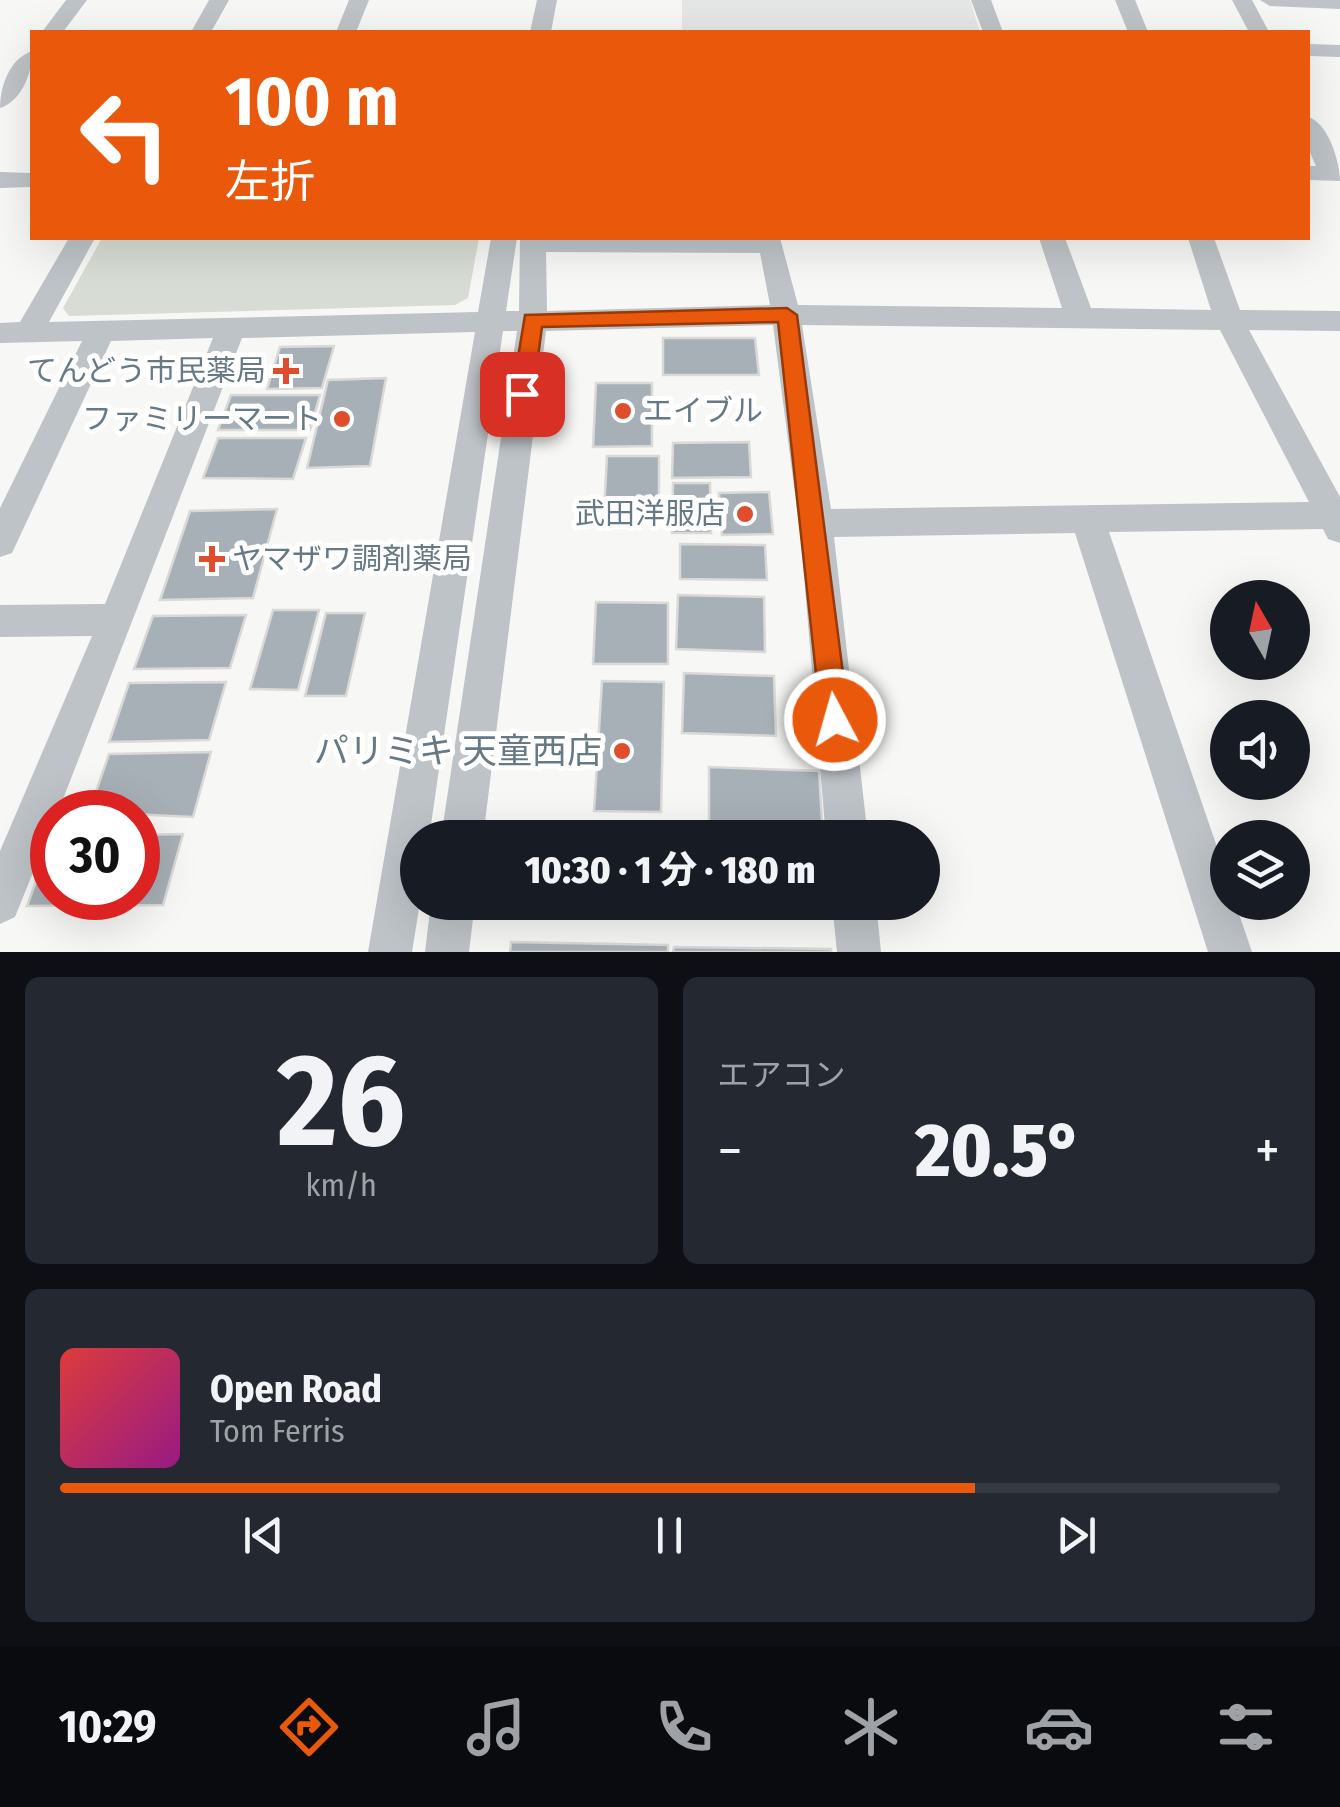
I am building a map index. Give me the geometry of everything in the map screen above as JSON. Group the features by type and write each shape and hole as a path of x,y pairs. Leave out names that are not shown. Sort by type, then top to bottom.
{"street":[{"path":"54,30 77,0"},
{"path":"202,30 220,0"},
{"path":"347,30 359,0"},
{"path":"541,30 547,0"},
{"path":"562,30 566,0"},
{"path":"980,0 992,30"},
{"path":"1125,0 1137,30"},
{"path":"1242,0 1258,30"},
{"path":"1270,0 1340,3"},
{"path":"1310,50 1340,51"},
{"path":"0,100 30,61"},
{"path":"1310,128 1324,160"},
{"path":"0,180 30,180"},
{"path":"15,333 81,240"},
{"path":"464,820 532,320 523,240"},
{"path":"390,952 490,321 523,240"},
{"path":"586,240 772,244 787,315 814,523 845,820"},
{"path":"1053,240 1080,318"},
{"path":"814,523 1338,520 1229,320 1202,240"},
{"path":"15,333 787,315 1340,321"},
{"path":"4,885 118,620 231,328"},
{"path":"0,542 101,331"},
{"path":"1088,521 1230,952"},
{"path":"0,620 118,620"},
{"path":"447,952 451,920"},
{"path":"856,920 859,952"}],"shaded area":[{"path":"682,0 970,0 979,30 682,30"},
{"path":"101,240 479,240 468,298 455,305 69,316 63,308"}],"building":[{"path":"663,338 755,338 759,375 663,375"},
{"path":"334,346 322,388 267,389 280,347"},
{"path":"386,378 370,466 307,468 328,380"},
{"path":"596,383 652,383 652,446 593,447"},
{"path":"231,395 320,395 310,430 218,430"},
{"path":"218,438 306,438 293,479 203,478"},
{"path":"749,442 751,477 672,478 673,443"},
{"path":"607,456 659,456 659,511 604,511"},
{"path":"673,483 710,483 711,533 672,533"},
{"path":"769,492 773,534 722,535 719,493"},
{"path":"277,509 253,598 160,600 190,511"},
{"path":"680,544 765,545 767,580 680,579"},
{"path":"678,595 764,597 765,652 676,649"},
{"path":"596,602 668,603 668,664 593,664"},
{"path":"273,610 319,610 298,690 250,689"},
{"path":"326,613 365,613 346,696 305,696"},
{"path":"246,615 230,668 134,669 153,616"},
{"path":"684,673 774,676 776,736 682,733"},
{"path":"602,681 664,682 661,812 594,811"},
{"path":"226,682 209,740 109,742 129,683"},
{"path":"211,752 193,817 160,815 160,790 97,790 109,754"},
{"path":"709,767 819,771 822,820 709,820"},
{"path":"183,834 163,905 160,905 160,835"},
{"path":"511,942 668,945 668,952 510,952"},
{"path":"674,947 831,949 831,952 673,952"}],"place":[{"name":"てんどう市民薬局","path":"286,371"},
{"name":"エイブル","path":"623,411"},
{"name":"ファミリーマート","path":"342,419"},
{"name":"武田洋服店","path":"745,514"},
{"name":"ヤマザワ調剤薬局","path":"212,559"},
{"name":"パリミキ 天童西店","path":"622,751"}],"route":[{"path":"522,394 532,320 787,315 835,720"}]}
